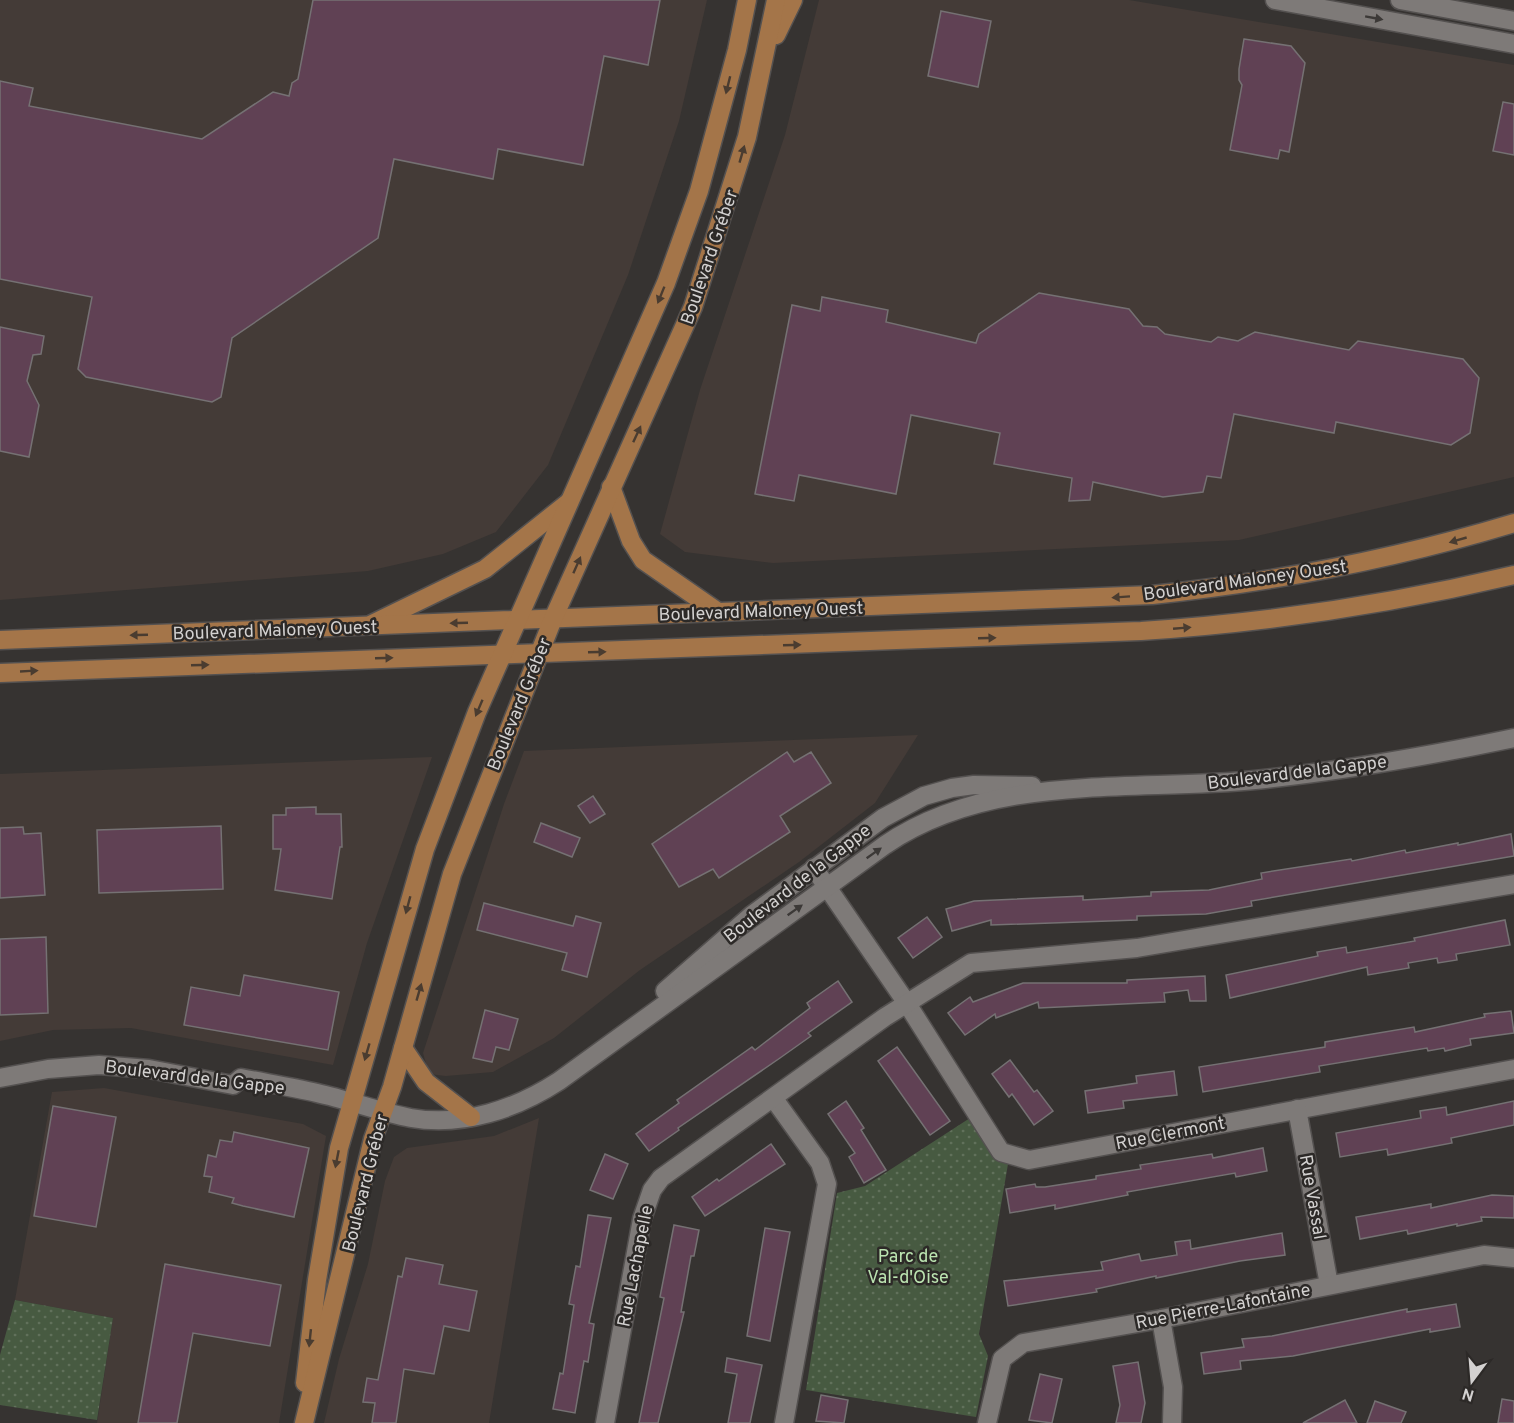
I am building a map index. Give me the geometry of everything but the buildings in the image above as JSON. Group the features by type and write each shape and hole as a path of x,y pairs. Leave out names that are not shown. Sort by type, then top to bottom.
{"main road":[{"path":"738,0 741,28"},
{"name":"Boulevard Gréber","path":"303,1423 322,1244 339,1148 425,849 477,712 650,320 696,201 747,0"},
{"name":"Boulevard Gréber","path":"303,1423 373,1139 403,1048 452,874 553,619 611,487 675,353 693,308 747,137 777,0"},
{"path":"765,55 793,0"},
{"path":"611,487 631,541 643,560 718,612"},
{"path":"366,627 485,569 571,501"},
{"name":"Boulevard Maloney Ouest","path":"0,640 1088,599 1190,591 1350,566 1447,543 1514,523"},
{"name":"Boulevard Maloney Ouest","path":"0,673 1113,633 1201,627 1360,606 1514,574"},
{"path":"403,1048 426,1082 471,1117"}],"street":[{"path":"1275,0 1333,5 1514,44"},
{"path":"1400,0 1514,21"},
{"name":"Boulevard de la Gappe","path":"0,1078 48,1069 130,1066 233,1085 241,1078 414,1119 471,1117 517,1105 559,1081 826,887 902,834 933,818 1005,798 1078,789 1256,780 1414,758 1514,738"},
{"name":"Boulevard de la Gappe","path":"559,1081 752,915 883,818 933,793 962,786 988,784 1078,789"},
{"name":"Rue Clermont","path":"814,868 906,1002 1001,1152 1019,1159 1029,1161 1514,1069"},
{"path":"906,1002 971,963 1137,948 1514,884"},
{"name":"Rue Lachapelle","path":"605,1423 642,1219 652,1190 661,1178 906,1002"},
{"path":"774,1099 820,1163 827,1184 784,1423"},
{"name":"Rue Vassal","path":"1297,1109 1329,1285"},
{"name":"Rue Pierre-Lafontaine","path":"987,1423 997,1372 1002,1359 1011,1349 1023,1343 1161,1319 1484,1255 1514,1258"},
{"path":"1161,1319 1173,1387 1172,1423"}],"shaded area":[{"path":"0,0 707,0 679,121 628,275 548,465 496,532 443,554 368,571 0,600"},
{"path":"819,0 1129,0 1514,65 1514,477 1239,540 773,563 685,552 660,534 700,390 785,135"},
{"path":"918,735 875,803 799,862 640,970 554,1038 493,1072 446,1076 429,1074 423,1053 504,804 524,751"},
{"path":"432,757 367,943 333,1065 131,1028 53,1030 0,1041 0,774"},
{"path":"104,1088 303,1124 326,1136 279,1423 97,1423 113,1318 15,1300 52,1092"},
{"path":"539,1118 489,1423 324,1423 339,1359 368,1264 385,1181 394,1157 407,1148 494,1136"}],"green space":[{"name":"Parc de Val-d'Oise","path":"970,1118 1000,1159 1008,1164 979,1334 988,1356 976,1417 806,1390 837,1193 865,1186"},
{"path":"15,1300 113,1318 97,1420 0,1405 0,1355"}]}
